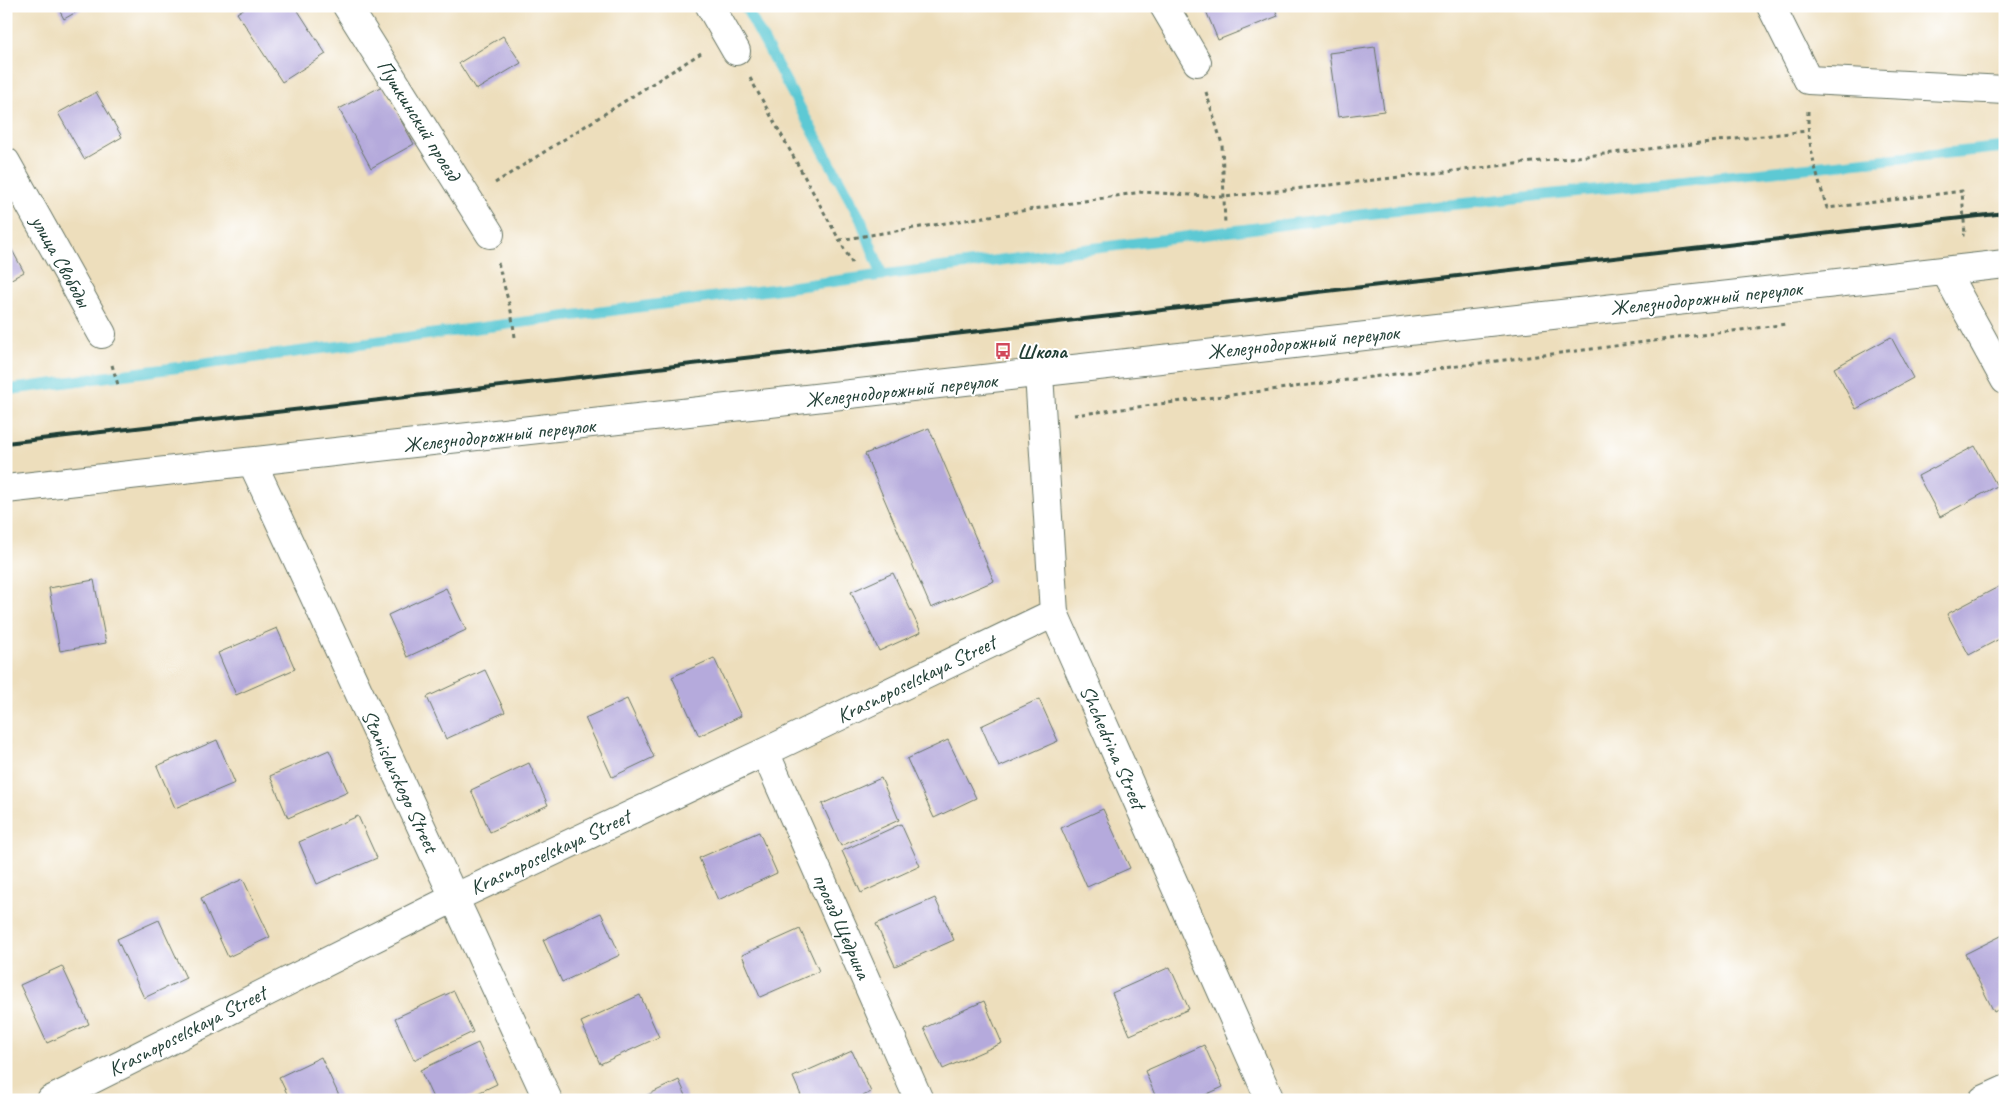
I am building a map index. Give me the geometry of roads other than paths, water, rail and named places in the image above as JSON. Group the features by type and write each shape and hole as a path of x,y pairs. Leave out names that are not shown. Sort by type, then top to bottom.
{"street":[{"name":"Пушкинский проезд","path":"348,6 490,234"},
{"path":"710,6 732,43"},
{"path":"1164,6 1197,62"},
{"path":"1771,6 1808,80 2005,90"},
{"name":"улица Свободы","path":"6,162 102,334"},
{"name":"Железнодорожный переулок","path":"6,490 2005,264"},
{"path":"1945,271 2005,380"},
{"name":"Shchedrina Street","path":"1039,374 1054,613 1270,1100"},
{"name":"Stanislavskogo Street","path":"252,462 548,1100"},
{"name":"Krasnoposelskaya Street","path":"51,1100 454,898 765,752 1054,613"},
{"name":"проезд Щедрина","path":"765,752 919,1100"},
{"path":"1983,1100 2005,1090"}],"waterway":[{"path":"745,6 861,220 882,275"},
{"path":"6,390 882,275 1391,211 2005,147"}],"railway":[{"path":"6,443 2005,213"}],"place":[{"name":"Школа","path":"1003,351"}]}
